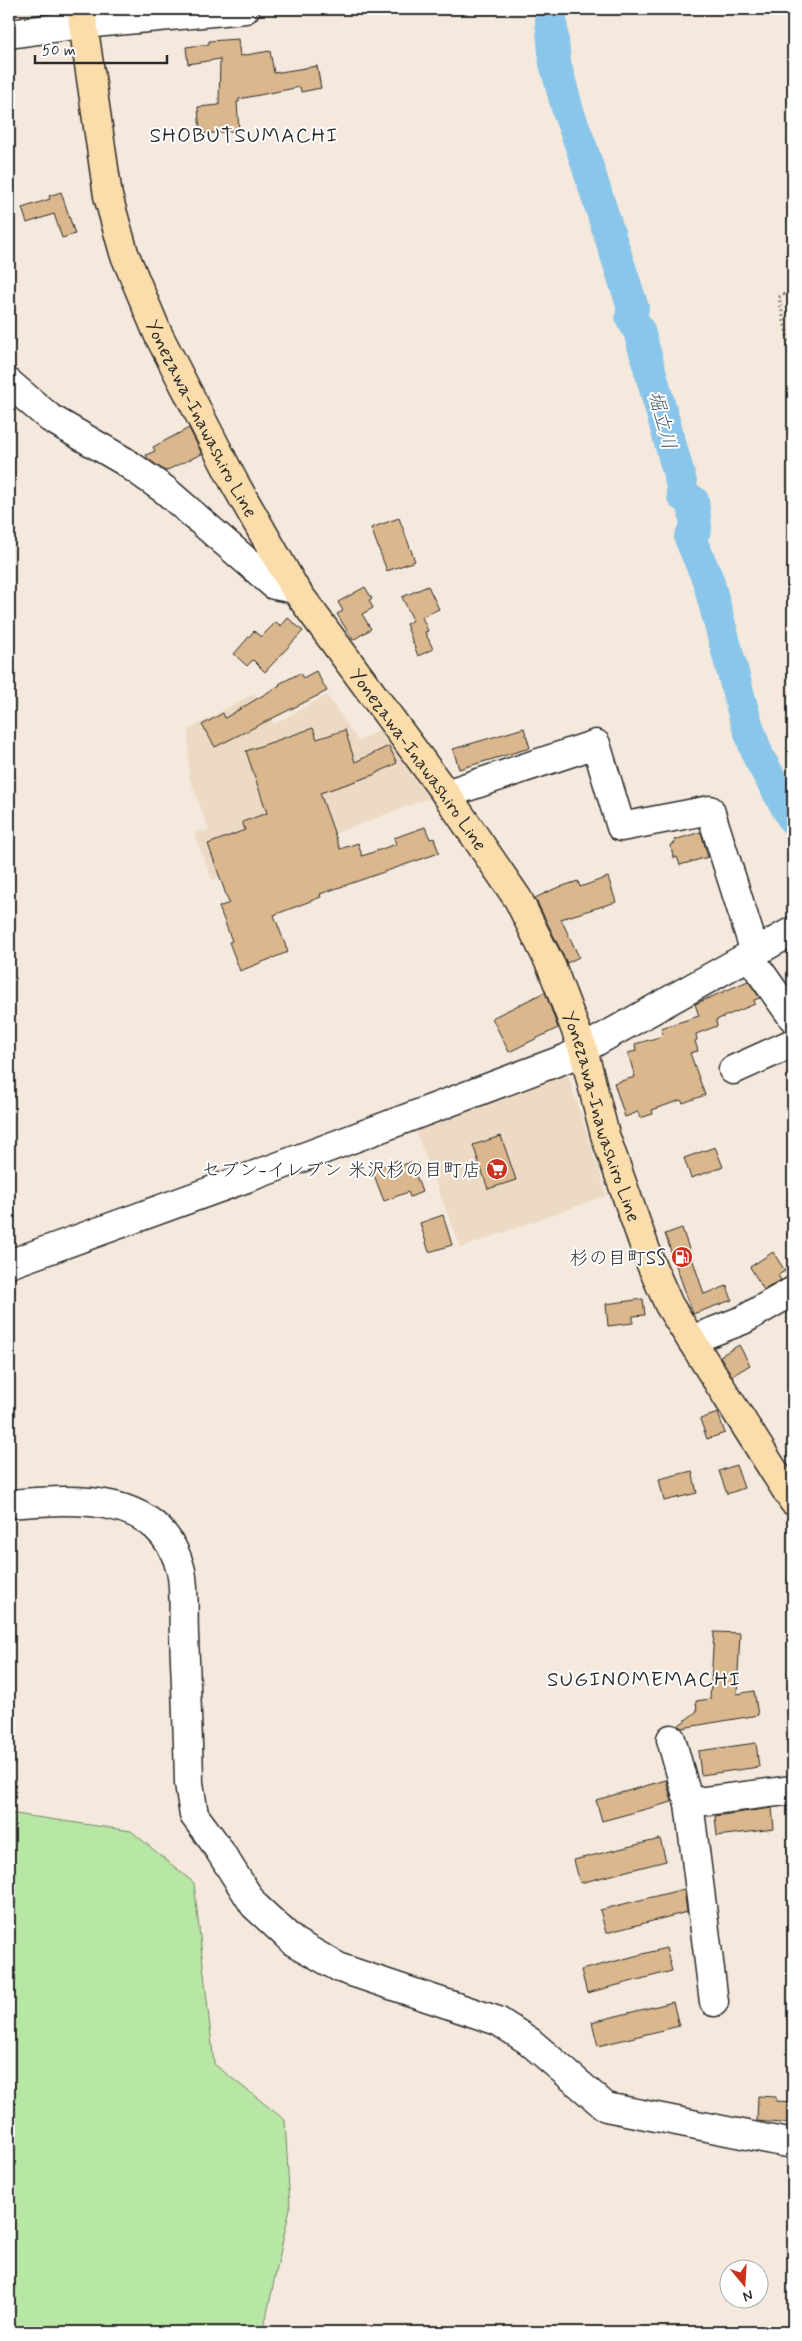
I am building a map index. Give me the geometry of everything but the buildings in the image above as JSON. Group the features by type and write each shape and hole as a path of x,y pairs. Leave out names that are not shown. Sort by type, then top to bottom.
{"main road":[{"name":"Yonezawa-Inawashiro Line","path":"82,16 108,196 124,253 158,334 234,482 295,589 446,794 518,899 552,968 583,1048 605,1135 650,1262 669,1305 793,1501"}],"street":[{"path":"9,34 82,16 245,9"},
{"path":"11,389 50,418 124,460 165,490 274,585 295,589"},
{"path":"446,794 596,744 621,827 710,810 752,954 793,1018"},
{"path":"9,1264 315,1153 567,1058 793,931"},
{"path":"733,1070 793,1043"},
{"path":"691,1340 743,1320 793,1291"},
{"path":"9,1504 62,1500 109,1503 144,1517 167,1537 181,1571 189,1783 194,1815 254,1904 294,1942 340,1968 498,2021 529,2041 606,2107 793,2144"},
{"path":"671,1739 689,1803 714,2002"},
{"path":"689,1803 793,1790"}],"path":[{"path":"793,289 779,297 793,364"}],"shaded area":[{"path":"255,693 274,724 327,695 358,741 384,728 429,798 212,880 194,833 209,830 189,776 188,730"},
{"path":"557,1070 568,1075 607,1195 461,1248 412,1122"}],"green space":[{"path":"9,1813 131,1831 194,1883 214,2064 285,2120 290,2208 263,2332 9,2332"}],"waterway":[{"name":"堀立川","path":"550,9 555,63 568,111 633,308 631,317 639,331 681,482 683,496 693,501 696,528 690,538 708,580 745,718 758,756 793,819"}],"place":[{"name":"セブン-イレブン 米沢杉の目町店","path":"497,1169"},
{"name":"杉の目町SS","path":"682,1257"}],"district":[{"name":"SHOBUTSUMACHI","path":"244,135"},
{"name":"SUGINOMEMACHI","path":"644,1679"}]}
